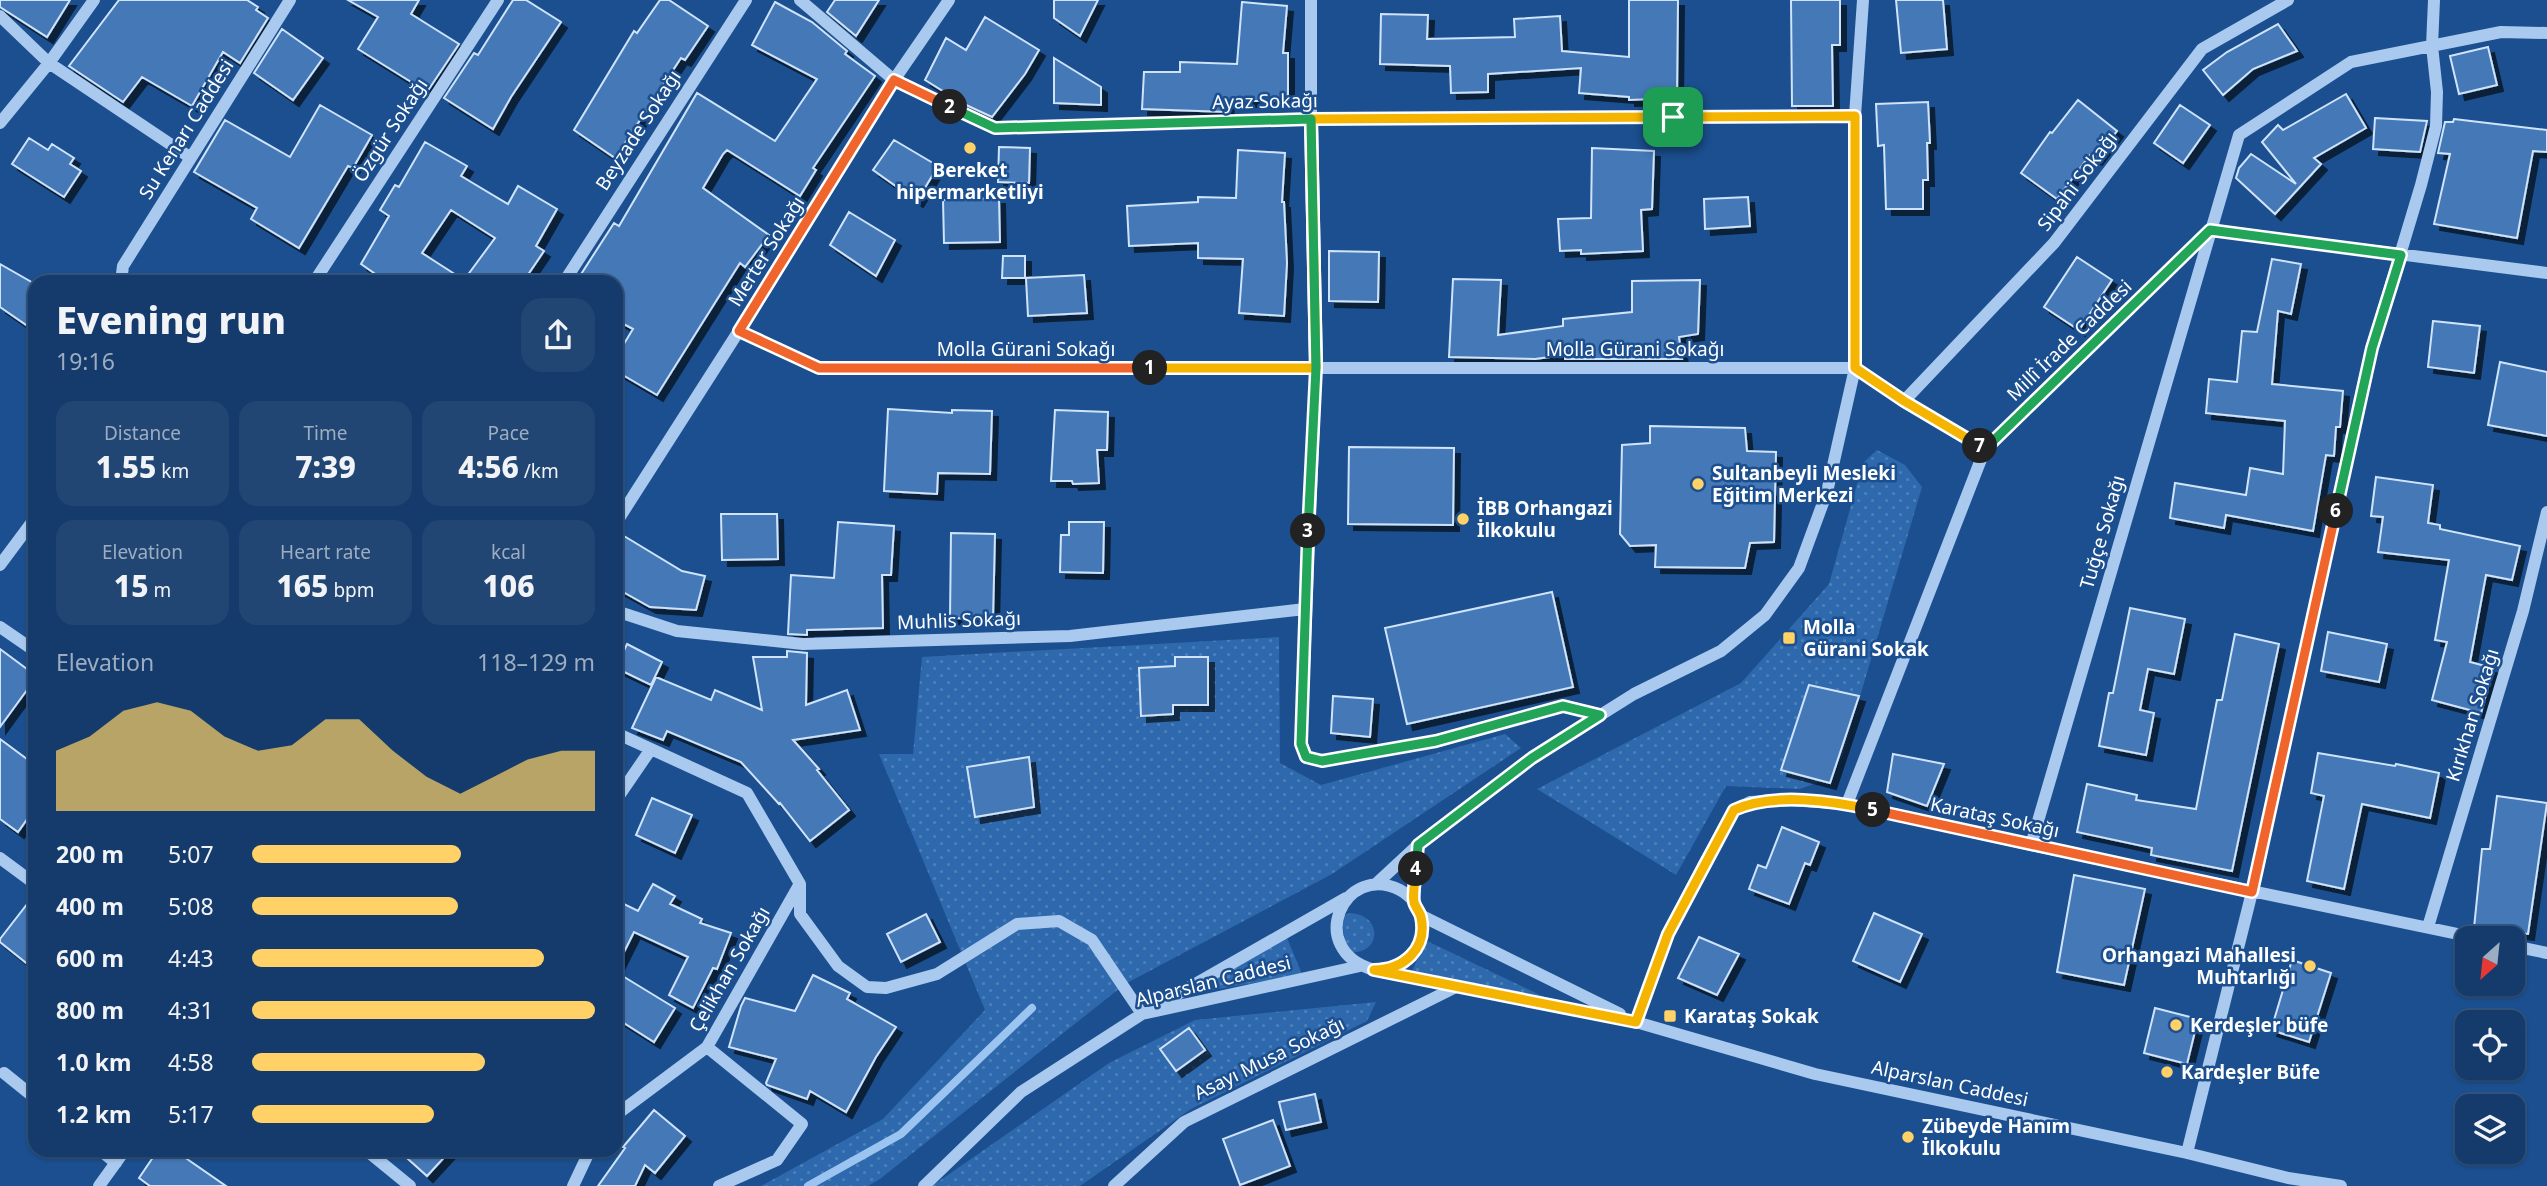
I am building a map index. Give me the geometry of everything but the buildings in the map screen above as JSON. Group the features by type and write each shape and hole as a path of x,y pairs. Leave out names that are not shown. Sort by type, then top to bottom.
{"street":[{"path":"0,123 49,63 94,0"},
{"name":"Su Kenarı Caddesi","path":"122,275 123,266 290,0"},
{"name":"Özgür Sokağı","path":"319,275 498,0"},
{"name":"Beyzade Sokağı","path":"569,275 746,0"},
{"name":"Ayaz Sokağı","path":"800,0 894,80 995,128 1311,119 1855,116"},
{"name":"Merter Sokağı","path":"623,512 894,80 949,0"},
{"path":"1311,0 1316,368 1301,744 1306,757 1322,761 1436,741 1563,706 1600,715"},
{"path":"1376,884 1418,845 1532,758 1634,694 1721,651 1765,615 1799,568 1827,492 1855,368 1855,116 1863,0"},
{"name":"Sipahi Sokağı","path":"1904,401 2054,243 2202,49 2288,0"},
{"path":"2187,1153 2252,892 2372,348 2401,255 2436,126 2437,92 2432,46 2434,0"},
{"path":"0,16 49,63 191,158"},
{"name":"Tuğçe Sokağı","path":"2031,845 2239,135 2351,62 2501,32 2547,33"},
{"path":"2210,230 2547,274"},
{"name":"Millî İrade Caddesi","path":"1847,804 1985,449 2210,230"},
{"name":"Molla Gürani Sokağı","path":"739,331 819,368 1855,368"},
{"path":"1855,368 1985,449"},
{"name":"Kırıkhan Sokağı","path":"2428,927 2523,611 2547,512"},
{"path":"0,565 28,527"},
{"name":"Muhlis Sokağı","path":"623,613 677,631 803,644 1070,636 1305,609"},
{"path":"0,627 28,646"},
{"path":"623,736 747,793 800,884 800,914 838,967 867,987 886,988 937,974 1017,924 1059,921 1092,940 1142,1014 1362,888 1376,884 1403,892 1414,902 1422,929 1420,943 1413,955 1402,965 1388,970 1374,970"},
{"path":"623,790 651,749"},
{"name":"Karataş Sokağı","path":"1636,1022 1668,934 1734,810 1750,802 1789,800 1847,804 2455,933"},
{"path":"1414,902 1418,845"},
{"path":"0,859 28,879"},
{"name":"Çelikhan Sokağı","path":"623,1110 707,1047 800,884"},
{"path":"1350,895 1336,919 1336,933 1340,947 1360,967 1636,1022"},
{"path":"1420,915 1636,1022"},
{"path":"2525,948 2547,953"},
{"name":"Alparslan Caddesi","path":"923,1186 1021,1092 1142,1014 1360,967"},
{"name":"Asayı Musa Sokağı","path":"1114,1186 1184,1122 1457,987"},
{"name":"Alparslan Caddesi","path":"1636,1022 1815,1074 2187,1153 2288,1178 2341,1186"},
{"path":"707,1047 802,1124 777,1160 719,1186"},
{"path":"1,1074 28,1093"},
{"path":"109,1157 116,1163"},
{"path":"99,1186 120,1157"},
{"path":"378,1157 410,1186"},
{"path":"573,1186 587,1157"}],"shaded area":[{"path":"1877,450 1905,465 1922,487 1842,757 1822,781 1800,789 1726,786 1676,875 1537,789 1741,683 1829,584 1863,463"},
{"path":"1279,637 1280,763 1321,785 1505,734 1521,748 1332,874 1125,984 868,1186 761,1186 883,1119 985,1010 879,754 913,754 922,657"},
{"path":"1350,913 1361,915 1373,928 1372,942 1358,952 1347,952 1341,917"},
{"path":"1285,933 1302,974 1174,997"},
{"path":"1425,940 1584,1016 1409,979"},
{"path":"1376,1002 1367,1021 1191,1109 1080,1186 932,1186 1109,1063 1195,1020"}],"waterway":[{"path":"808,1186 901,1134 1032,1008"}],"place":[{"name":"Bereket hipermarketliyi","path":"970,148"},
{"name":"Sultanbeyli Mesleki Eğitim Merkezi","path":"1698,484"},
{"name":"İBB Orhangazi İlkokulu","path":"1463,519"},
{"name":"Molla Gürani Sokak","path":"1789,638"},
{"name":"Orhangazi Mahallesi Muhtarlığı","path":"2310,966"},
{"name":"Karataş Sokak","path":"1670,1016"},
{"name":"Kerdeşler büfe","path":"2176,1025"},
{"name":"Kardeşler Büfe","path":"2167,1072"},
{"name":"Zübeyde Hanım İlkokulu","path":"1908,1137"}],"route":[{"path":"1673,117 1311,119 1314,285 1316,368 819,368 739,331 894,80 995,128 1311,119 1316,368 1301,744 1306,757 1322,761 1436,741 1563,706 1600,715 1532,758 1418,845 1414,902 1420,915 1420,943 1413,955 1402,965 1388,970 1374,970 1636,1022 1668,934 1703,866 1734,810 1750,802 1789,800 1847,804 2252,892 2372,348 2401,255 2210,230 1985,449 1855,368 1855,116 1673,117"}]}
